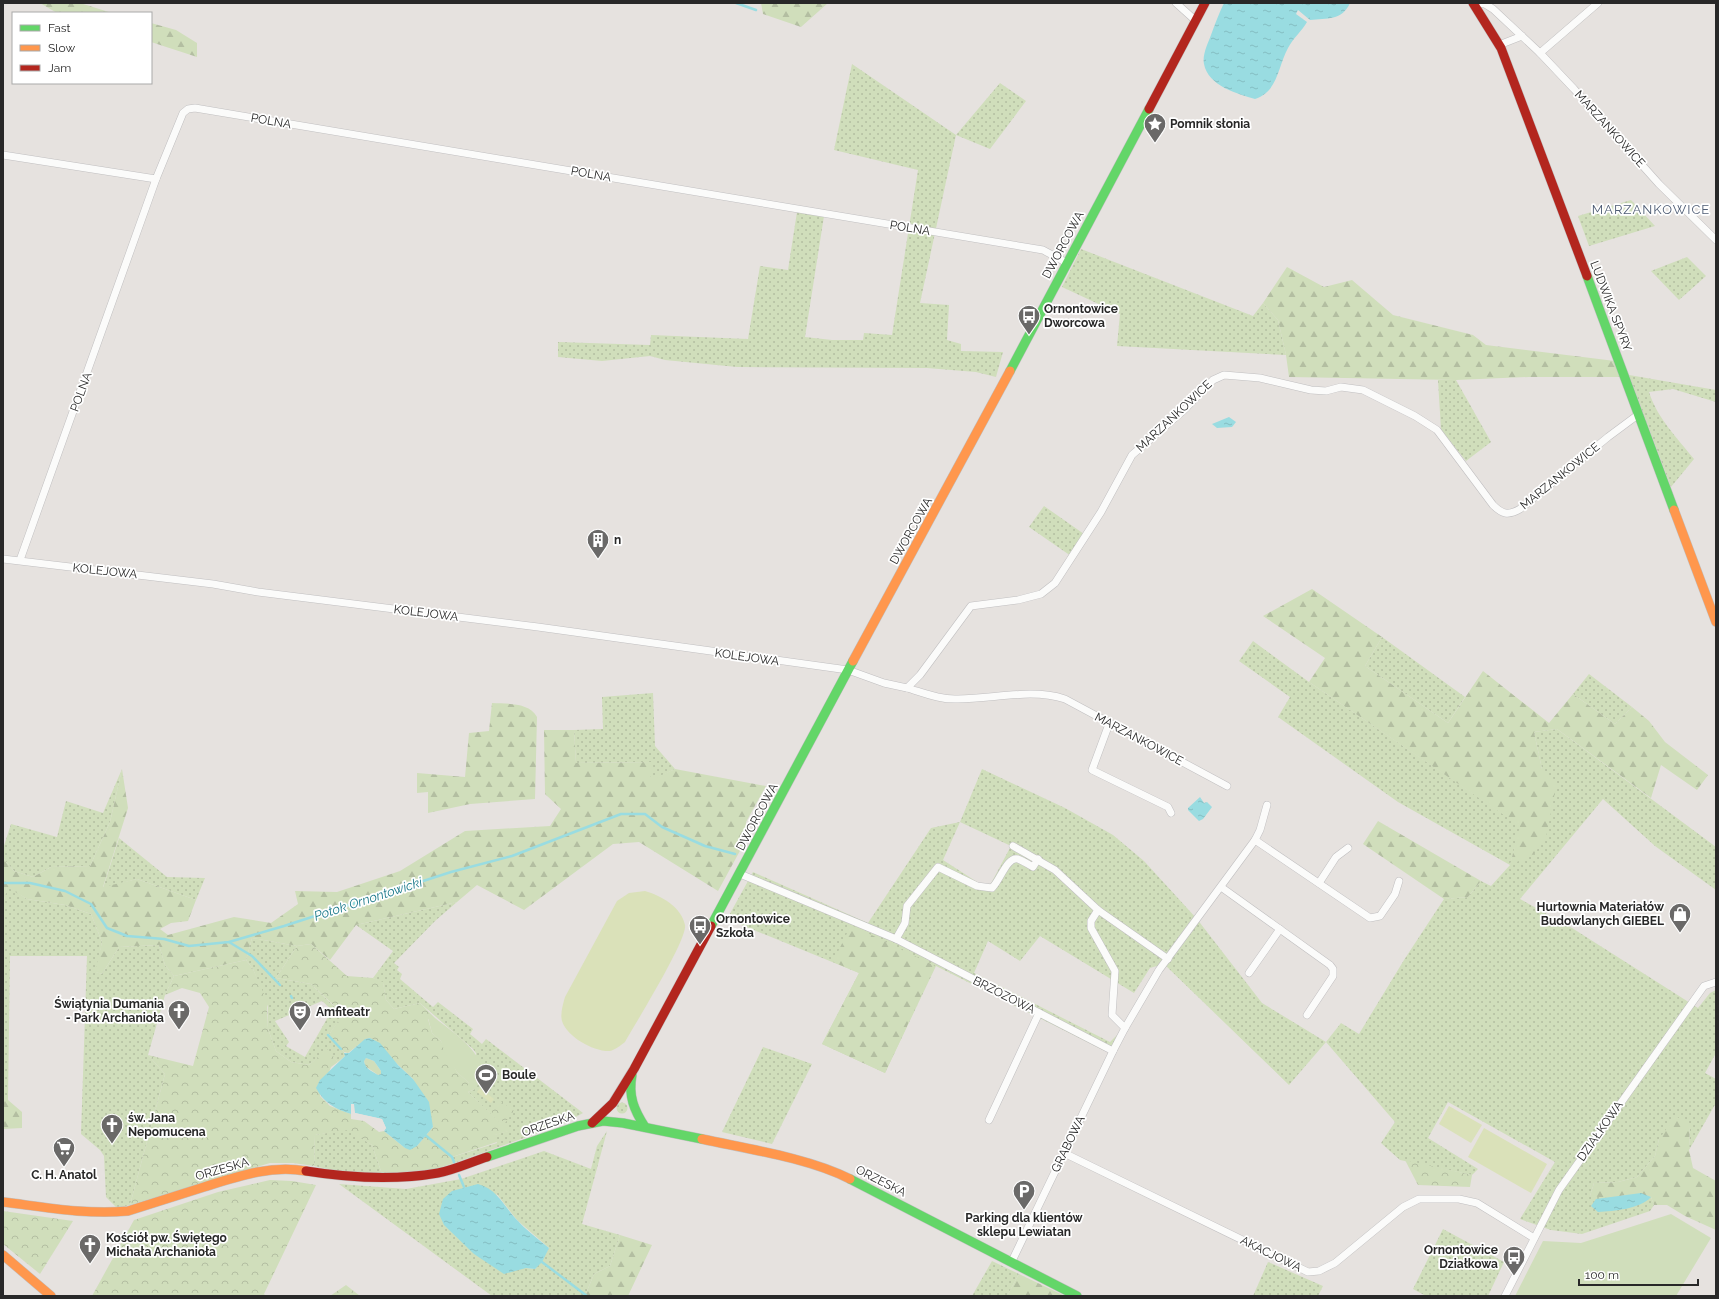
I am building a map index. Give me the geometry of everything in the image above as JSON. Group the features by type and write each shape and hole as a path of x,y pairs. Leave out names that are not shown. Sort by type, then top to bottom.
{"street":[{"path":"1176,3 1196,21"},
{"name":"DWORCOWA","path":"592,1123 614,1101 634,1069 740,874 848,670 966,455 1206,3"},
{"name":"LUDWIKA SPYRY","path":"1473,3 1499,45 1510,71 1716,622"},
{"name":"MARZANKOWICE","path":"1479,3 1485,4 1493,9 1540,53 1659,184 1716,240"},
{"path":"1540,53 1598,3"},
{"path":"1499,45 1522,36"},
{"name":"POLNA","path":"20,560 156,179 183,113 188,109 195,108 1043,250 1067,263"},
{"path":"3,155 156,179"},
{"name":"MARZANKOWICE","path":"907,688 920,675 970,606 1018,600 1041,594 1055,583 1101,512 1132,455 1184,410 1213,380 1224,375 1260,378 1311,390 1326,390 1341,387 1363,390 1415,416 1437,430 1493,505 1499,511 1506,514 1513,513 1520,509 1608,437 1639,414"},
{"name":"KOLEJOWA","path":"3,559 191,581 258,592 538,627 848,670"},
{"name":"MARZANKOWICE","path":"848,670 884,683 939,697 957,699 1020,694 1052,695 1065,699 1109,724 1150,744 1227,786"},
{"path":"1109,724 1092,770 1168,807 1171,813"},
{"name":"GRABOWA","path":"1012,1262 1125,1028 1159,970 1256,840 1267,805"},
{"path":"1256,840 1370,918 1380,916 1395,894 1399,881"},
{"path":"1013,846 1055,870 1098,910 1168,959"},
{"path":"1320,883 1336,857 1348,848"},
{"path":"896,939 905,923 908,906 938,867 978,886 992,888 998,881 1008,862 1012,859 1018,859 1033,867 1038,859"},
{"name":"BRZOZOWA","path":"740,874 896,939 1113,1051"},
{"path":"1221,887 1330,965 1333,969 1333,976 1307,1015"},
{"path":"1098,910 1091,921 1091,928 1115,971 1112,1015 1125,1028"},
{"path":"1249,973 1280,929"},
{"name":"DZIAŁKOWA","path":"1505,1296 1559,1190 1704,986 1716,982"},
{"path":"989,1120 1039,1013"},
{"name":"DWORCOWA","path":"632,1103 630,1091 634,1069"},
{"path":"632,1103 629,1116 618,1122 612,1112 614,1101 621,1096 626,1097 632,1103 645,1127"},
{"name":"ORZESKA","path":"3,1202 109,1213 128,1210 210,1184 270,1169 295,1169 337,1176 384,1179 412,1177 439,1173 466,1165 578,1126 592,1123 618,1122 799,1161 836,1172 1077,1296"},
{"name":"AKACJOWA","path":"1064,1153 1308,1272 1319,1271 1336,1264 1403,1207 1419,1199 1459,1199 1477,1203 1521,1232 1534,1238"},
{"path":"3,1255 51,1296"}],"green space":[{"path":"40,3 80,3 109,12 55,12"},
{"path":"761,3 828,3 801,27 763,14"},
{"path":"152,23 176,30 197,43 197,57 152,42"},
{"path":"852,64 956,135 920,303 949,305 947,340 961,344 961,351 1003,352 996,377 976,372 927,368 737,367 665,360 650,356 602,361 558,357 558,342 650,345 651,335 748,339 760,266 788,270 797,212 824,216 805,337 832,340 863,340 864,333 892,335 918,170 834,150"},
{"path":"1000,83 1026,101 990,149 956,135"},
{"path":"1631,200 1655,226 1589,246 1578,216"},
{"path":"1081,249 1253,316 1263,303 1278,320 1286,355 1117,346 1120,314 1062,287"},
{"path":"1687,257 1706,276 1679,300 1651,271"},
{"path":"1287,267 1324,287 1352,280 1393,315 1473,335 1486,345 1615,361 1622,377 1529,377 1456,380 1289,377 1286,355 1278,320 1263,303"},
{"path":"1629,375 1716,390 1716,402 1673,389 1649,392 1657,411 1694,459 1671,487"},
{"path":"1438,380 1456,380 1491,442 1466,461 1441,430"},
{"path":"1044,506 1084,534 1071,556 1029,527"},
{"path":"1312,589 1382,637 1365,666 1448,723 1483,671 1549,723 1573,694 1615,724 1632,707 1649,721 1665,742 1708,775 1697,790 1661,765 1651,798 1557,729 1534,732 1542,769 1557,782 1546,837 1534,854 1510,865 1520,826 1309,682 1325,658 1263,616"},
{"path":"1382,637 1465,697 1448,723 1365,666"},
{"path":"1253,641 1309,682 1521,826 1510,865 1398,802 1278,717 1290,697 1239,661"},
{"path":"1589,674 1632,707 1615,724 1573,694"},
{"path":"653,693 655,746 675,769 651,781 651,762 576,763 574,730 603,729 602,697"},
{"path":"492,703 523,706 533,712 537,717 535,799 470,804 428,813 428,792 417,793 417,773 465,777 469,733 489,731"},
{"path":"1557,729 1716,847 1716,890 1655,846 1603,799 1520,899 1572,928 1698,1008 1710,993 1716,990 1716,1053 1705,1073 1716,1079 1716,1103 1689,1150 1690,1126 1659,1139 1655,1156 1637,1177 1618,1182 1594,1183 1590,1196 1651,1197 1654,1205 1650,1211 1582,1234 1551,1230 1520,1219 1555,1162 1448,1102 1428,1138 1478,1169 1472,1175 1400,1160 1381,1143 1395,1122 1326,1042 1341,1023 1359,1034 1404,960 1444,899 1468,897 1481,881 1491,886 1510,865 1542,769 1534,732"},
{"path":"544,730 574,730 576,763 651,762 651,780 675,769 766,786 746,822 747,838 718,891 639,842 613,844 524,910 477,885 457,902 356,925 330,960 311,944 297,946 252,938 246,960 174,976 165,965 159,945 119,947 102,974 95,972 102,942 91,914 65,905 27,899 7,887 3,905 3,858 14,871 33,877 51,867 90,866 110,822 122,769 128,808 103,887 137,879 196,900 188,921 171,923 160,929 168,935 234,917 271,923 298,904 295,891 337,892 400,871 465,831 550,826 561,809 545,794"},
{"path":"122,769 110,822 90,866 51,867 33,877 14,871 3,858 3,849 11,824 57,837 66,801 103,813"},
{"path":"982,769 1065,808 1113,835 1144,861 1197,919 1262,1003 1326,1042 1289,1085 1164,964 1150,968 1134,993 1040,936 1020,961 988,941 974,973 1110,1042 1123,1029 1113,1051 1105,1051 936,966 885,1073 822,1044 859,973 727,919 753,872 868,923 931,828 960,822","holes":["960,822 1011,846 988,889 943,860"]},
{"path":"1378,821 1481,881 1468,897 1444,899 1363,844"},
{"path":"119,838 167,877 205,878 196,900 137,879 103,888"},
{"path":"7,886 27,899 65,905 91,914 102,942 96,972 102,974 119,947 159,945 165,965 174,976 165,995 148,1055 165,1074 130,1205 117,1208 106,1197 104,1156 100,1150 81,1134 87,956 10,956 8,1100 3,1100 3,905"},
{"path":"645,891 664,899 675,907 683,918 685,925 684,933 670,963 625,1042 616,1049 610,1051 596,1049 575,1038 565,1027 561,1015 565,997 617,901 629,893"},
{"path":"457,902 435,921 394,963 399,967 397,970 402,974 400,979 433,1007 438,1002 473,1029 470,1034 482,1044 486,1039 583,1113 563,1124 454,1163 452,1157 497,1143 494,1135 508,1131 468,1092 475,1089 476,1053 420,1003 394,1009 386,1000 383,983 373,978 393,951 356,925"},
{"path":"851,925 935,966 885,1073 822,1044 859,973 833,962"},
{"path":"252,938 297,946 276,978 311,984 343,1015 328,1036 344,1052 345,1056 338,1062 327,1050 309,1065 291,1062 276,1051 268,1029 268,1007 253,969 246,960","holes":["322,1001 332,1010 305,1057 286,1046 289,1042 275,1021"]},
{"path":"311,944 347,976 373,978 383,982 386,1000 394,1009 420,1003 435,1018 428,1019 432,1033 441,1041 457,1072 469,1083 468,1092 509,1131 495,1135 497,1142 452,1157 454,1163 436,1169 382,1174 372,1145 348,1130 315,1135 314,1166 293,1163 270,1163 130,1205 165,1074 148,1055 193,1066 209,1007 200,993 182,988 165,995 174,976 246,960 253,969 267,1001 268,1029 276,1051 291,1062 309,1065 327,1049 338,1062 331,1067 320,1096 330,1106 351,1114 351,1119 364,1121 379,1132 384,1131 405,1148 417,1146 433,1127 413,1079 370,1038 366,1039 348,1053 344,1052 328,1036 343,1014 311,984 276,978 297,946"},
{"path":"428,1018 435,1018 459,1037 474,1052 479,1060 481,1069 481,1079 475,1089 468,1092 466,1088 469,1083 457,1072 445,1053 441,1041 432,1033"},
{"path":"763,1047 812,1064 772,1144 722,1132"},
{"path":"366,1058 374,1061 381,1071 381,1074 378,1075 365,1066 364,1060"},
{"name":"Boule","path":"480,1088 494,1099 491,1103 477,1092"},
{"path":"498,1099 514,1111 505,1123 489,1110"},
{"path":"3,1100 8,1100 22,1112 22,1128 3,1129"},
{"path":"620,1103 624,1103 626,1104 626,1112 620,1113 617,1110 617,1106"},
{"path":"1449,1106 1482,1125 1471,1143 1439,1124"},
{"path":"1676,1116 1690,1126 1689,1150 1693,1168 1716,1181 1716,1230 1685,1216 1667,1205 1654,1205 1651,1197 1627,1195 1608,1198 1590,1196 1594,1183 1618,1182 1637,1177 1655,1156 1659,1139"},
{"path":"1484,1128 1547,1164 1531,1193 1468,1157"},
{"path":"348,1129 372,1145 382,1174 337,1171 314,1166 315,1135"},
{"path":"607,1131 582,1224 620,1235 610,1266 594,1274 585,1296 492,1296 339,1184 406,1189 461,1179 544,1151 591,1169 597,1146","holes":["496,1193 517,1220 549,1248 535,1269 526,1268"]},
{"path":"1405,1160 1472,1175 1470,1187 1418,1185"},
{"path":"270,1180 292,1181 316,1185 264,1294 266,1296 92,1296 134,1220 218,1192"},
{"path":"3,1211 73,1221 40,1274 3,1244"},
{"path":"1671,1214 1711,1238 1676,1296 1515,1296 1543,1241 1581,1243"},
{"path":"1443,1229 1504,1262 1488,1296 1426,1296 1413,1289"},
{"path":"620,1235 652,1245 628,1296 585,1296 594,1274 610,1266"},
{"path":"992,1261 1019,1274 1007,1296 972,1296"},
{"path":"1268,1262 1323,1286 1318,1296 1253,1296"},
{"path":"1019,1274 1065,1296 1007,1296"},
{"path":"346,1285 360,1296 330,1296"}],"water":[{"path":"1224,3 1350,3 1343,13 1333,18 1310,20 1298,10 1296,14 1307,22 1288,48 1273,85 1263,96 1255,99 1232,92 1217,83 1211,78 1204,64 1206,49"},
{"path":"1229,417 1236,422 1232,427 1217,428 1212,424"},
{"path":"1200,797 1204,803 1207,802 1212,807 1203,819 1199,821 1188,810 1188,808"},
{"path":"370,1038 380,1043 398,1065 413,1079 429,1102 433,1127 417,1146 410,1150 405,1148 384,1131 386,1128 382,1119 355,1113 351,1104 351,1114 340,1110 326,1102 316,1088 320,1080 345,1056 344,1053 349,1053 365,1039","holes":["366,1058 374,1061 381,1071 381,1074 378,1075 369,1069 364,1061"]},
{"path":"478,1184 485,1186 500,1198 520,1223 549,1248 542,1262 535,1269 526,1268 504,1274 474,1254 444,1225 439,1214 443,1199 452,1191"},
{"path":"1641,1193 1651,1197 1634,1207 1598,1212 1591,1206 1596,1199"}],"pier":[{"path":"351,1104 354,1104 355,1113 382,1119 386,1128 384,1131 382,1131 384,1128 381,1121 355,1115 353,1110 351,1116"}],"waterway":[{"path":"736,3 756,10"},
{"name":"Potok Ornontowicki","path":"3,883 30,883 65,891 91,904 107,928 127,936 164,939 189,946 229,942 284,926 451,872 512,856 621,814 645,814 662,827 705,846 735,854"},
{"path":"229,942 252,956 280,985"},
{"path":"328,1035 341,1049"},
{"path":"424,1134 452,1157 454,1162"},
{"path":"459,1175 464,1187"},
{"path":"542,1262 587,1296"}],"traffic: fast":[{"path":"1010,371 1149,109"},
{"path":"1587,276 1674,510"},
{"path":"711,926 853,661"},
{"path":"632,1075 631,1096 635,1109 645,1127"},
{"path":"487,1157 578,1126 603,1121 623,1123 702,1139"},
{"path":"850,1179 1077,1296"}],"traffic: slow":[{"path":"853,661 1010,371"},
{"path":"1674,510 1716,622"},
{"path":"702,1139 816,1165 850,1179"},
{"path":"3,1202 81,1211 128,1211 230,1179 255,1173 280,1169 306,1171"},
{"path":"3,1255 51,1296"}],"traffic: jam":[{"path":"1149,109 1205,3"},
{"path":"1473,3 1501,48 1587,276"},
{"path":"592,1123 613,1103 634,1069 711,926"},
{"path":"306,1171 355,1177 405,1177 444,1172 487,1157"}],"place":[{"name":"Pomnik słonia","path":"1155,144"},
{"name":"Ornontowice Dworcowa","path":"1029,336"},
{"name":"n","path":"598,560"},
{"name":"Hurtownia Materiałów Budowlanych GIEBEL","path":"1680,934"},
{"name":"Ornontowice Szkoła","path":"700,946"},
{"name":"Świątynia Dumania - Park Archanioła","path":"179,1030"},
{"name":"Amfiteatr","path":"300,1032"},
{"name":"Boule","path":"486,1094"},
{"name":"św. Jana Nepomucena","path":"112,1144"},
{"name":"C. H. Anatol","path":"64,1168"},
{"name":"Parking dla klientów sklepu Lewiatan","path":"1024,1210"},
{"name":"Kościół pw. Świętego Michała Archanioła","path":"90,1264"},
{"name":"Ornontowice Działkowa","path":"1514,1276"}],"district":[{"name":"MARZANKOWICE","path":"1651,209"}]}
